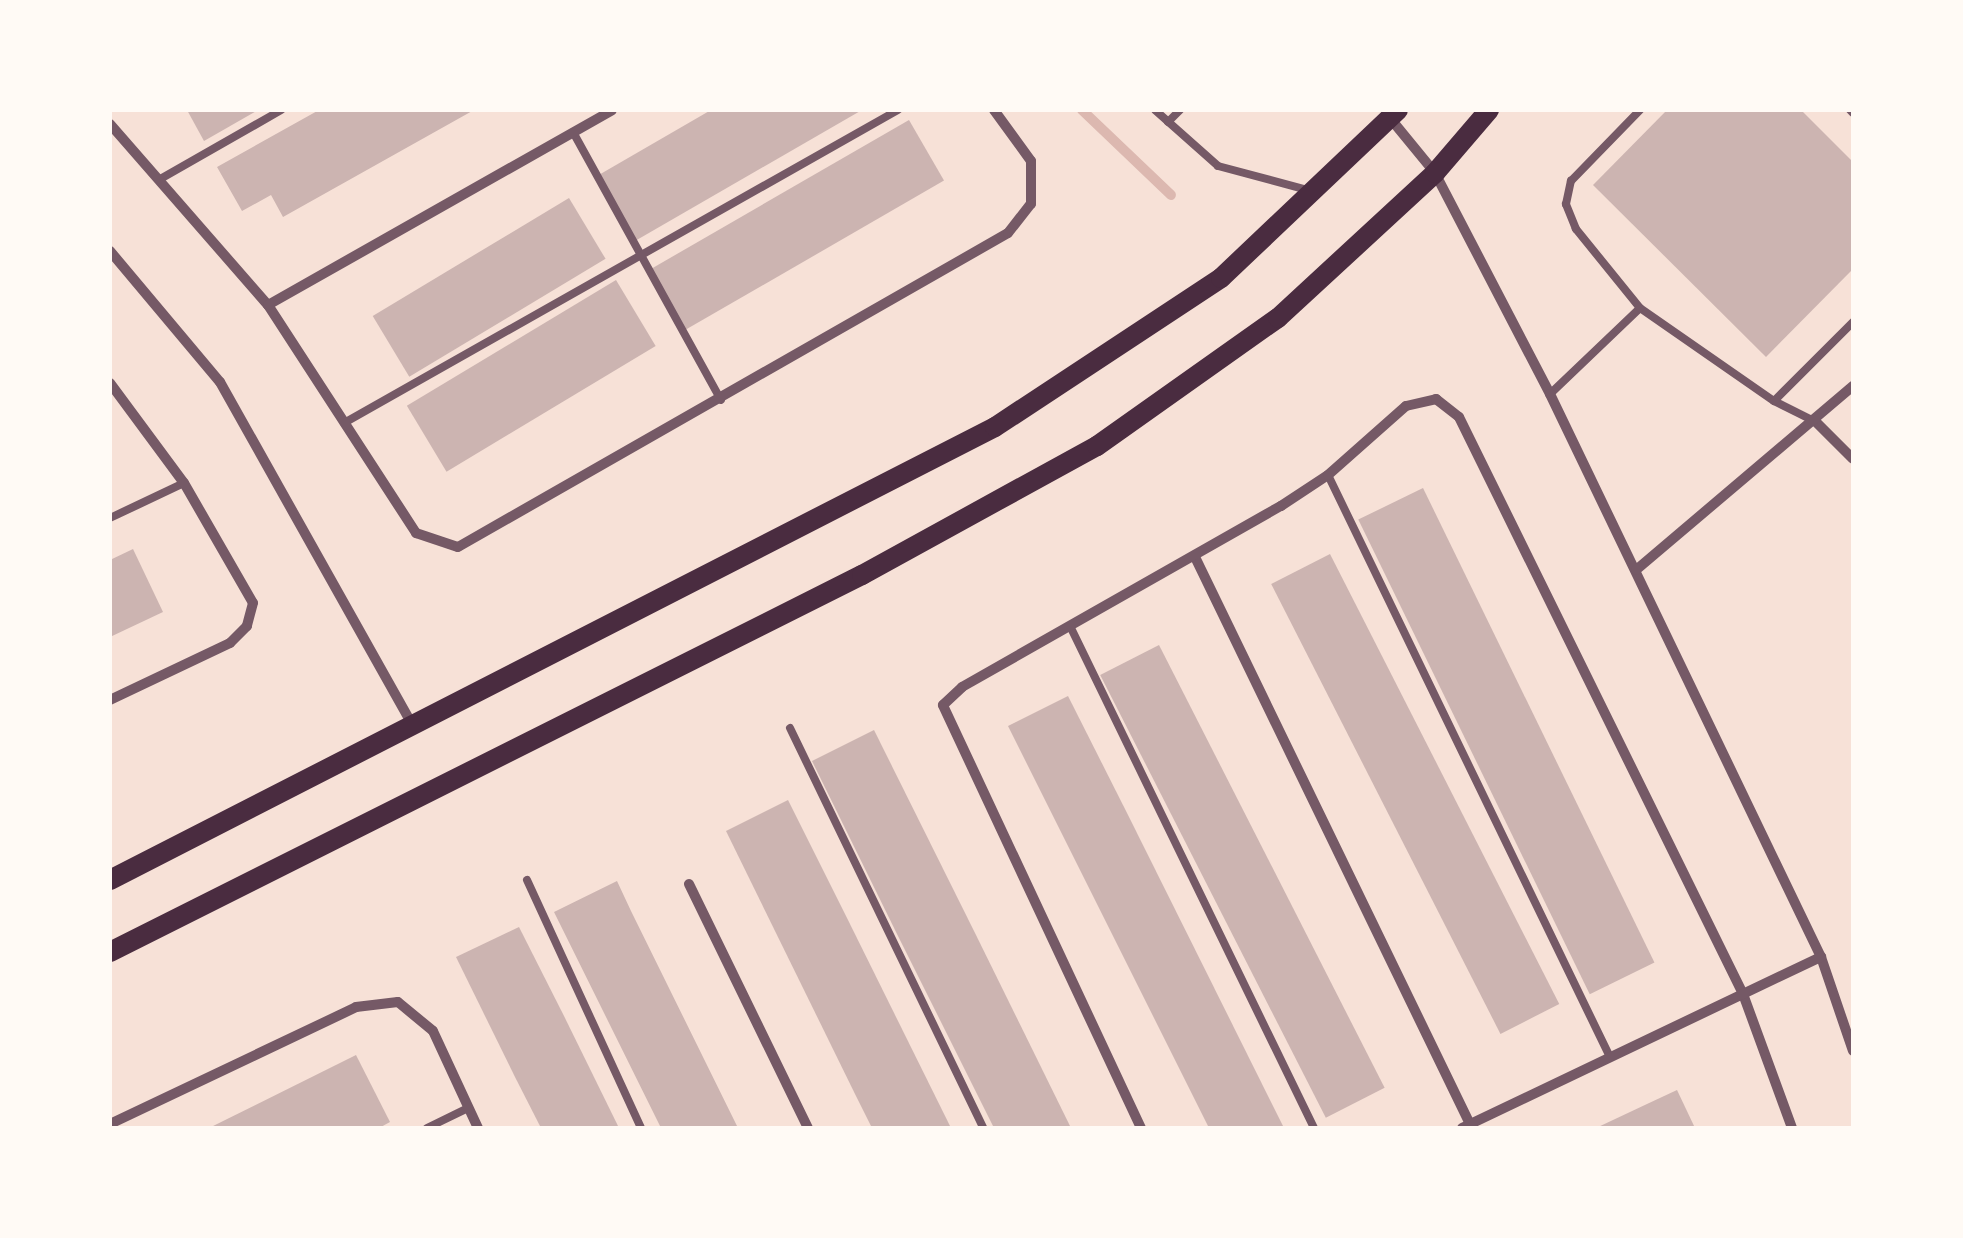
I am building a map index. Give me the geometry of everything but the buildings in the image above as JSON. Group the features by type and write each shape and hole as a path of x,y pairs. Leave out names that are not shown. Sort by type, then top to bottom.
{"main road":[{"path":"110,952 862,575 1097,446 1278,318 1436,172 1489,110"},
{"path":"110,880 416,730 995,427 1221,278 1394,114"}],"street":[{"path":"268,305 612,110"},
{"path":"110,124 162,178 268,305 416,532 458,547 1008,233 1031,204 1032,161 994,110"},
{"path":"1394,114 1436,172 1550,394 1821,957 1853,1051"},
{"path":"110,252 220,382 416,730"},
{"path":"110,383 184,483 253,603 247,626 230,643 110,700"},
{"path":"1636,570 1816,422 1853,386"},
{"path":"1141,1128 943,705 962,687 1194,557 1328,475 1406,406 1436,400 1459,417 1743,994 1792,1128"},
{"path":"1816,422 1853,459"},
{"path":"1194,557 1466,1126 1821,957"},
{"path":"689,884 808,1128"},
{"path":"110,1124 356,1007 398,1002 433,1031 478,1128"}],"lane":[{"path":"162,178 281,110"},
{"path":"344,422 643,258 898,110"},
{"path":"1155,110 1218,166 1316,192"},
{"path":"1168,122 1180,110"},
{"path":"1640,110 1570,181 1566,204 1576,229 1640,308 1774,402 1816,422"},
{"path":"573,132 721,400"},
{"path":"1550,394 1640,308"},
{"path":"1774,402 1853,322"},
{"path":"1328,475 1610,1057"},
{"path":"110,518 184,483"},
{"path":"1071,628 1314,1128"},
{"path":"790,728 983,1128"},
{"path":"527,880 641,1128"},
{"path":"427,1128 468,1108"}],"waterway":[{"path":"1082,110 1171,195"}]}
